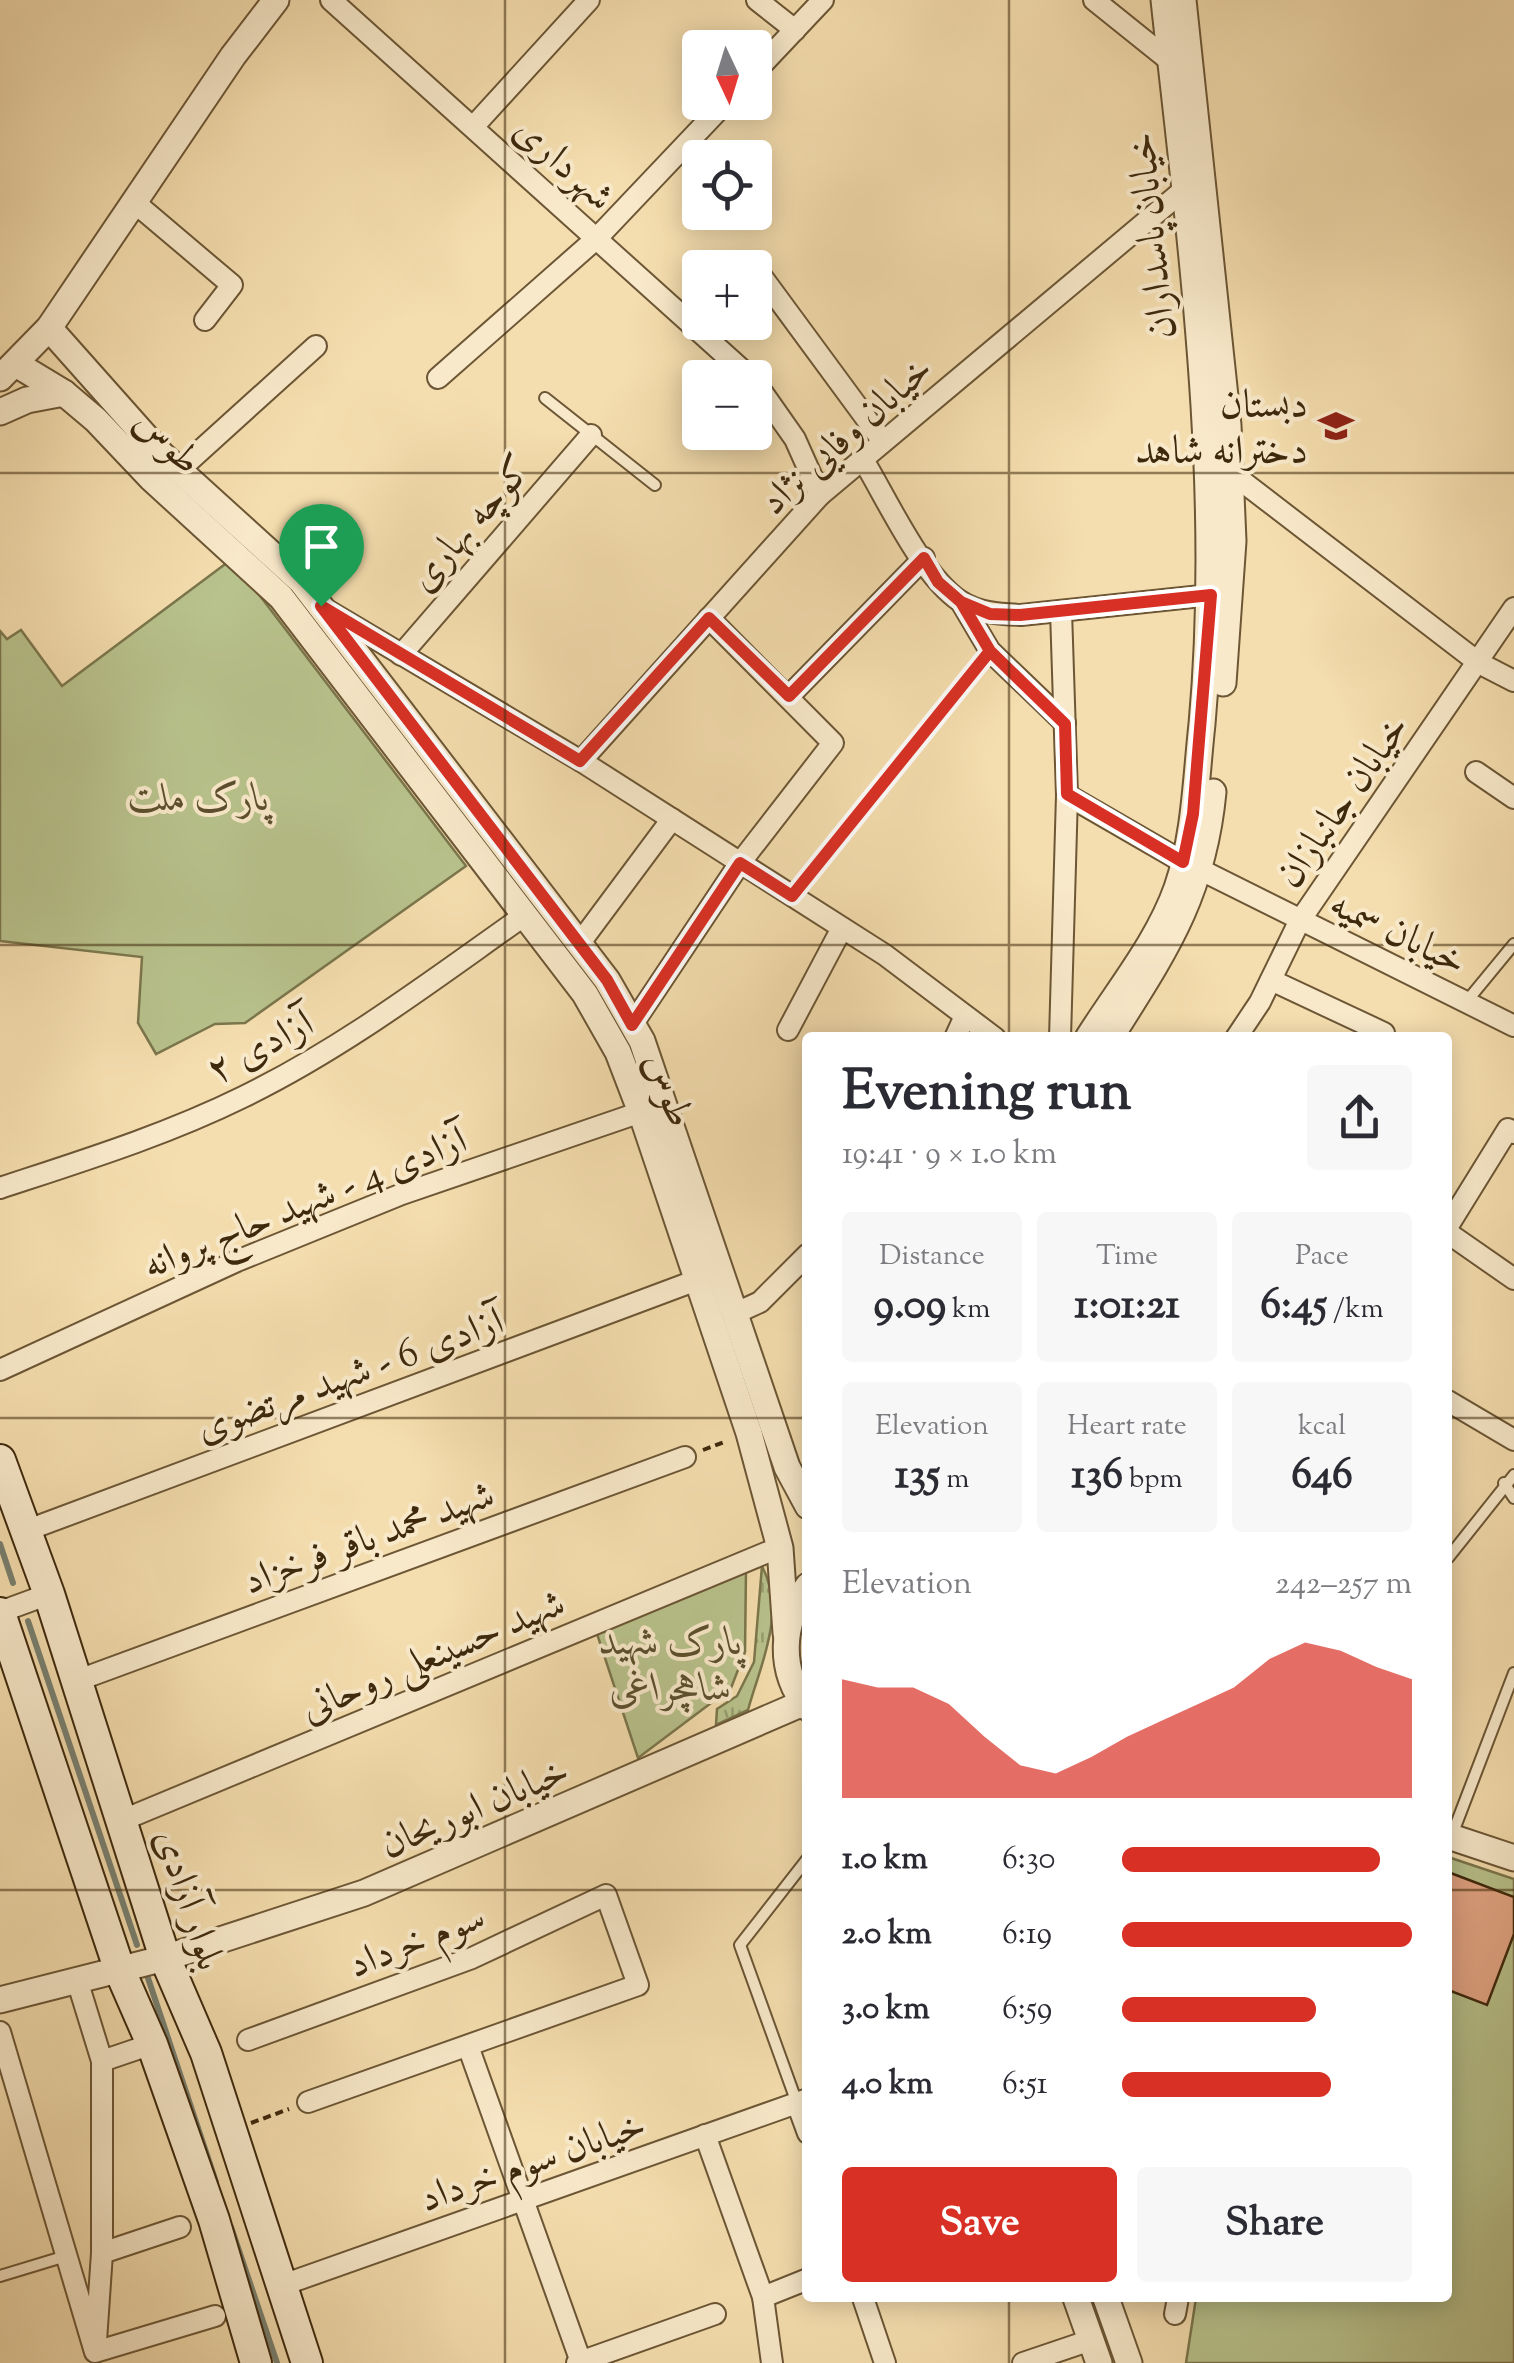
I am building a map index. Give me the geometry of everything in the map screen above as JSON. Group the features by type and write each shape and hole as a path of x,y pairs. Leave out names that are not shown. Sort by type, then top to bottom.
{"main road":[{"name":"بلوار آزادی","path":"0,1460 49,1594 165,1958 206,2053 307,2363"},
{"path":"0,1612 120,1971 152,2044 256,2363"},
{"path":"96,1901 128,1913 139,1905 144,1889"}],"street":[{"path":"8,371 49,328 276,0"},
{"name":"شهرداری","path":"330,0 731,360"},
{"path":"473,127 590,0"},
{"path":"757,0 795,30"},
{"path":"772,54 823,0"},
{"path":"1094,0 1170,61"},
{"name":"خیابان پاسداران","path":"1092,1032 1163,920 1192,866 1211,595 1206,428 1164,0"},
{"name":"خیابان پاسداران","path":"1114,1032 1178,928 1223,680 1233,541 1230,472 1184,0"},
{"path":"438,378 598,238 709,120"},
{"name":"خیابان وفایی نژاد","path":"580,761 820,494 1185,189"},
{"path":"134,202 232,285 205,320"},
{"path":"772,290 882,440"},
{"name":"طوس","path":"49,328 179,470 301,581 580,944 632,1025 665,1104 787,1467 802,1495"},
{"path":"179,470 316,346"},
{"name":"طوس","path":"8,371 64,393 281,597 585,994 618,1052 641,1112 749,1433 780,1548 788,1671 802,1700"},
{"path":"0,412 27,400 64,393"},
{"name":"شهرداری","path":"772,407 795,439 820,494"},
{"name":"کوچه بهاری","path":"397,653 591,434"},
{"path":"862,458 938,582 961,602 990,651 1065,724"},
{"path":"1230,472 1479,663 1514,682"},
{"path":"789,696 924,558"},
{"path":"961,602 990,614 1061,611 1211,595"},
{"path":"321,606 672,819 842,928 987,1032"},
{"name":"خیابان جانبازان","path":"1240,1032 1299,922 1514,608"},
{"path":"1060,1032 1067,794 1061,611"},
{"path":"632,1025 740,863 833,742 709,618"},
{"path":"365,663 397,653"},
{"path":"1476,772 1514,798"},
{"name":"خیابان سمیه","path":"1067,794 1299,922 1514,1026"},
{"path":"580,944 672,819"},
{"name":"آزادی ۲","path":"0,1188 110,1152 242,1098 347,1039 525,915"},
{"path":"788,1030 842,928"},
{"path":"1271,980 1382,1032"},
{"path":"958,1032 965,1016"},
{"name":"آزادی 4 - شهید حاج پروانه","path":"0,1370 238,1261 402,1194 641,1112"},
{"path":"1452,1223 1508,1129 1514,1133"},
{"path":"1452,1233 1514,1280"},
{"path":"736,1314 760,1302 802,1260"},
{"name":"آزادی 6 - شهید مرتضوی","path":"26,1531 697,1280"},
{"path":"1452,1402 1514,1440"},
{"name":"شهید محمد باقر فرخزاد","path":"76,1681 685,1456"},
{"name":"شهید حسینعلی روحانی","path":"123,1820 768,1552"},
{"path":"0,1612 49,1594"},
{"path":"786,1632 802,1599"},
{"name":"خیابان ابوریحان","path":"0,2000 165,1958 364,1893 802,1707"},
{"path":"1452,1837 1514,1858"},
{"name":"سوم خرداد","path":"248,2040 472,1958 606,1895 638,1986 468,2046"},
{"path":"78,1980 102,2062 102,2253 96,2358"},
{"path":"0,2032 96,2358"},
{"path":"102,2062 152,2044"},
{"path":"308,2102 468,2046 579,2362 716,2314"},
{"name":"خیابان سوم خرداد","path":"280,2286 802,2101"},
{"path":"705,2136 763,2298 772,2363"},
{"path":"102,2253 180,2227"},
{"path":"763,2298 802,2282"},
{"path":"864,2302 885,2363"},
{"path":"1024,2363 1095,2352 1077,2302"},
{"path":"1107,2302 1129,2363"},
{"path":"96,2358 214,2316"}],"lane":[{"path":"544,398 655,486"},
{"path":"792,896 990,651"},
{"path":"1466,1002 1514,944"},
{"path":"1452,1553 1514,1474"},
{"path":"1504,1483 1514,1498"},
{"path":"1452,1828 1514,1673"},
{"path":"802,1866 740,1946 802,2101"},
{"path":"0,2276 66,2256"}],"path":[{"path":"685,1456 749,1433"},
{"path":"231,2130 308,2102"}],"green space":[{"name":"پارک ملت","path":"232,559 466,866 245,1023 215,1024 156,1054 138,1023 142,957 0,941 0,631 7,639 21,630 62,686"},
{"path":"762,1566 772,1602 764,1657 748,1710 716,1725 717,1709 737,1696 754,1662"},
{"name":"پارک شهید شاهچراغی","path":"746,1569 745,1652 731,1688 638,1758 597,1634"},
{"path":"1452,1858 1514,1879 1514,2363 1186,2363 1195,2302 1452,2302"}],"building":[{"path":"1452,1874 1514,1897 1514,1934 1487,2005 1452,1992"}],"waterway":[{"path":"0,1544 13,1583"},
{"path":"28,1621 137,1945"},
{"path":"148,1978 216,2182"},
{"path":"231,2227 277,2363"}],"place":[{"name":"دبستان دخترانه شاهد","path":"1336,426"}],"route":[{"path":"321,606 580,761 709,618 789,696 924,558 938,582 961,602 990,651 1065,724 1067,794 1183,862 1193,814 1211,595 1020,615 990,614 961,602 990,651 792,896 740,863 632,1025 607,980 321,606"}]}
